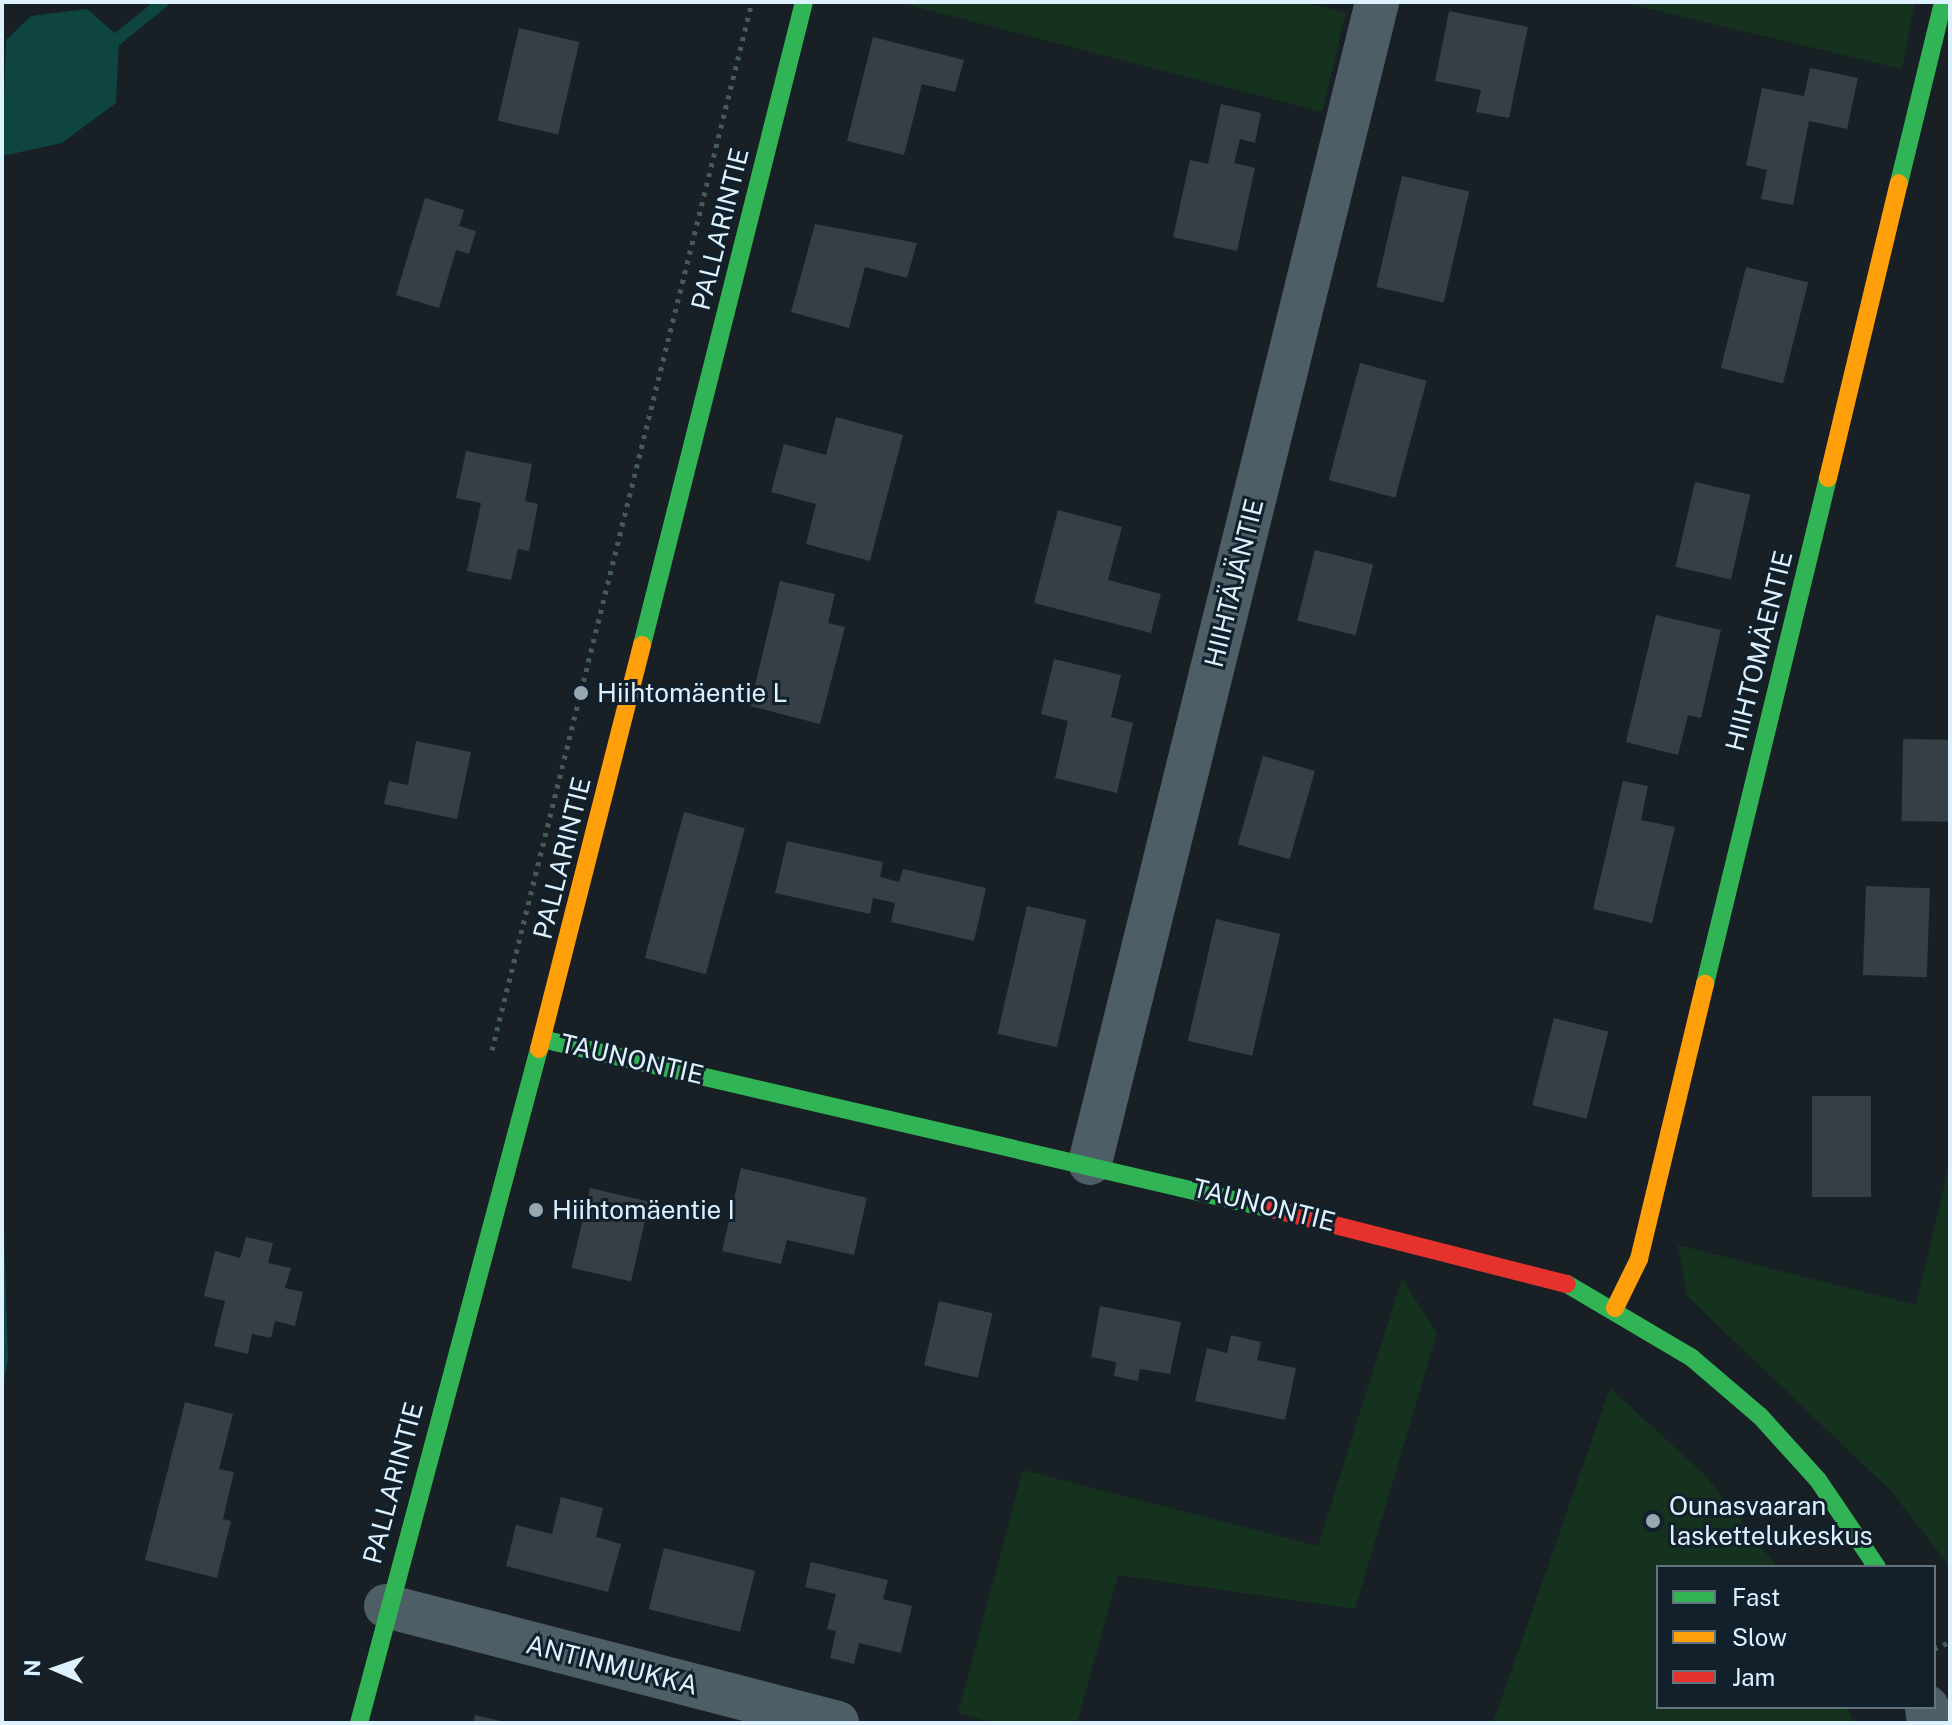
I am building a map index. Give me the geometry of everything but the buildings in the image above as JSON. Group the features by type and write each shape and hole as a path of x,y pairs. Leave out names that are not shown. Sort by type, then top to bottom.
{"street":[{"name":"PALLARINTIE","path":"359,1723 386,1606 542,1039 804,2"},
{"name":"HIIHTÄJÄNTIE","path":"1090,1163 1377,2"},
{"name":"HIIHTOMÄENTIE","path":"1615,1308 1639,1259 1943,2"},
{"name":"TAUNONTIE","path":"542,1039 1090,1163 1482,1258 1571,1285 1615,1308 1692,1358 1760,1416 1818,1480 1876,1565"},
{"name":"ANTINMUKKA","path":"386,1606 837,1723"}],"path":[{"path":"490,1058 752,2"}],"shaded area":[{"path":"897,2 1301,2 1346,13 1322,112"},
{"path":"1621,2 1915,2 1902,69"},
{"path":"87,9 119,37 116,103 62,143 2,156 6,40 31,16"},
{"path":"2,1161 8,1359 2,1392"},
{"path":"1950,1161 1950,1567 1892,1492 1687,1296 1678,1245 1916,1305"},
{"path":"1402,1278 1437,1333 1355,1609 1118,1575 1077,1723 995,1723 958,1713 1023,1470 1318,1546"},
{"name":"Ounasvaaran laskettelukeskus","path":"1610,1388 1706,1476 1775,1565 1656,1565 1656,1709 1848,1709 1854,1723 1493,1723"}],"waterway":[{"path":"106,48 163,2"}],"traffic: fast":[{"path":"642,645 804,2"},
{"path":"1899,183 1943,2"},
{"path":"1705,984 1828,478"},
{"path":"542,1039 1272,1209"},
{"path":"359,1723 539,1049"},
{"path":"1567,1284 1692,1358 1760,1416 1818,1480 1876,1565"}],"traffic: slow":[{"path":"1828,478 1899,183"},
{"path":"539,1049 642,645"},
{"path":"1615,1308 1639,1259 1705,984"}],"traffic: jam":[{"path":"1272,1209 1567,1284"}],"place":[{"name":"Hiihtomäentie L","path":"581,693"},
{"name":"Hiihtomäentie I","path":"536,1210"},
{"name":"Ounasvaaran laskettelukeskus","path":"1653,1521"}]}
